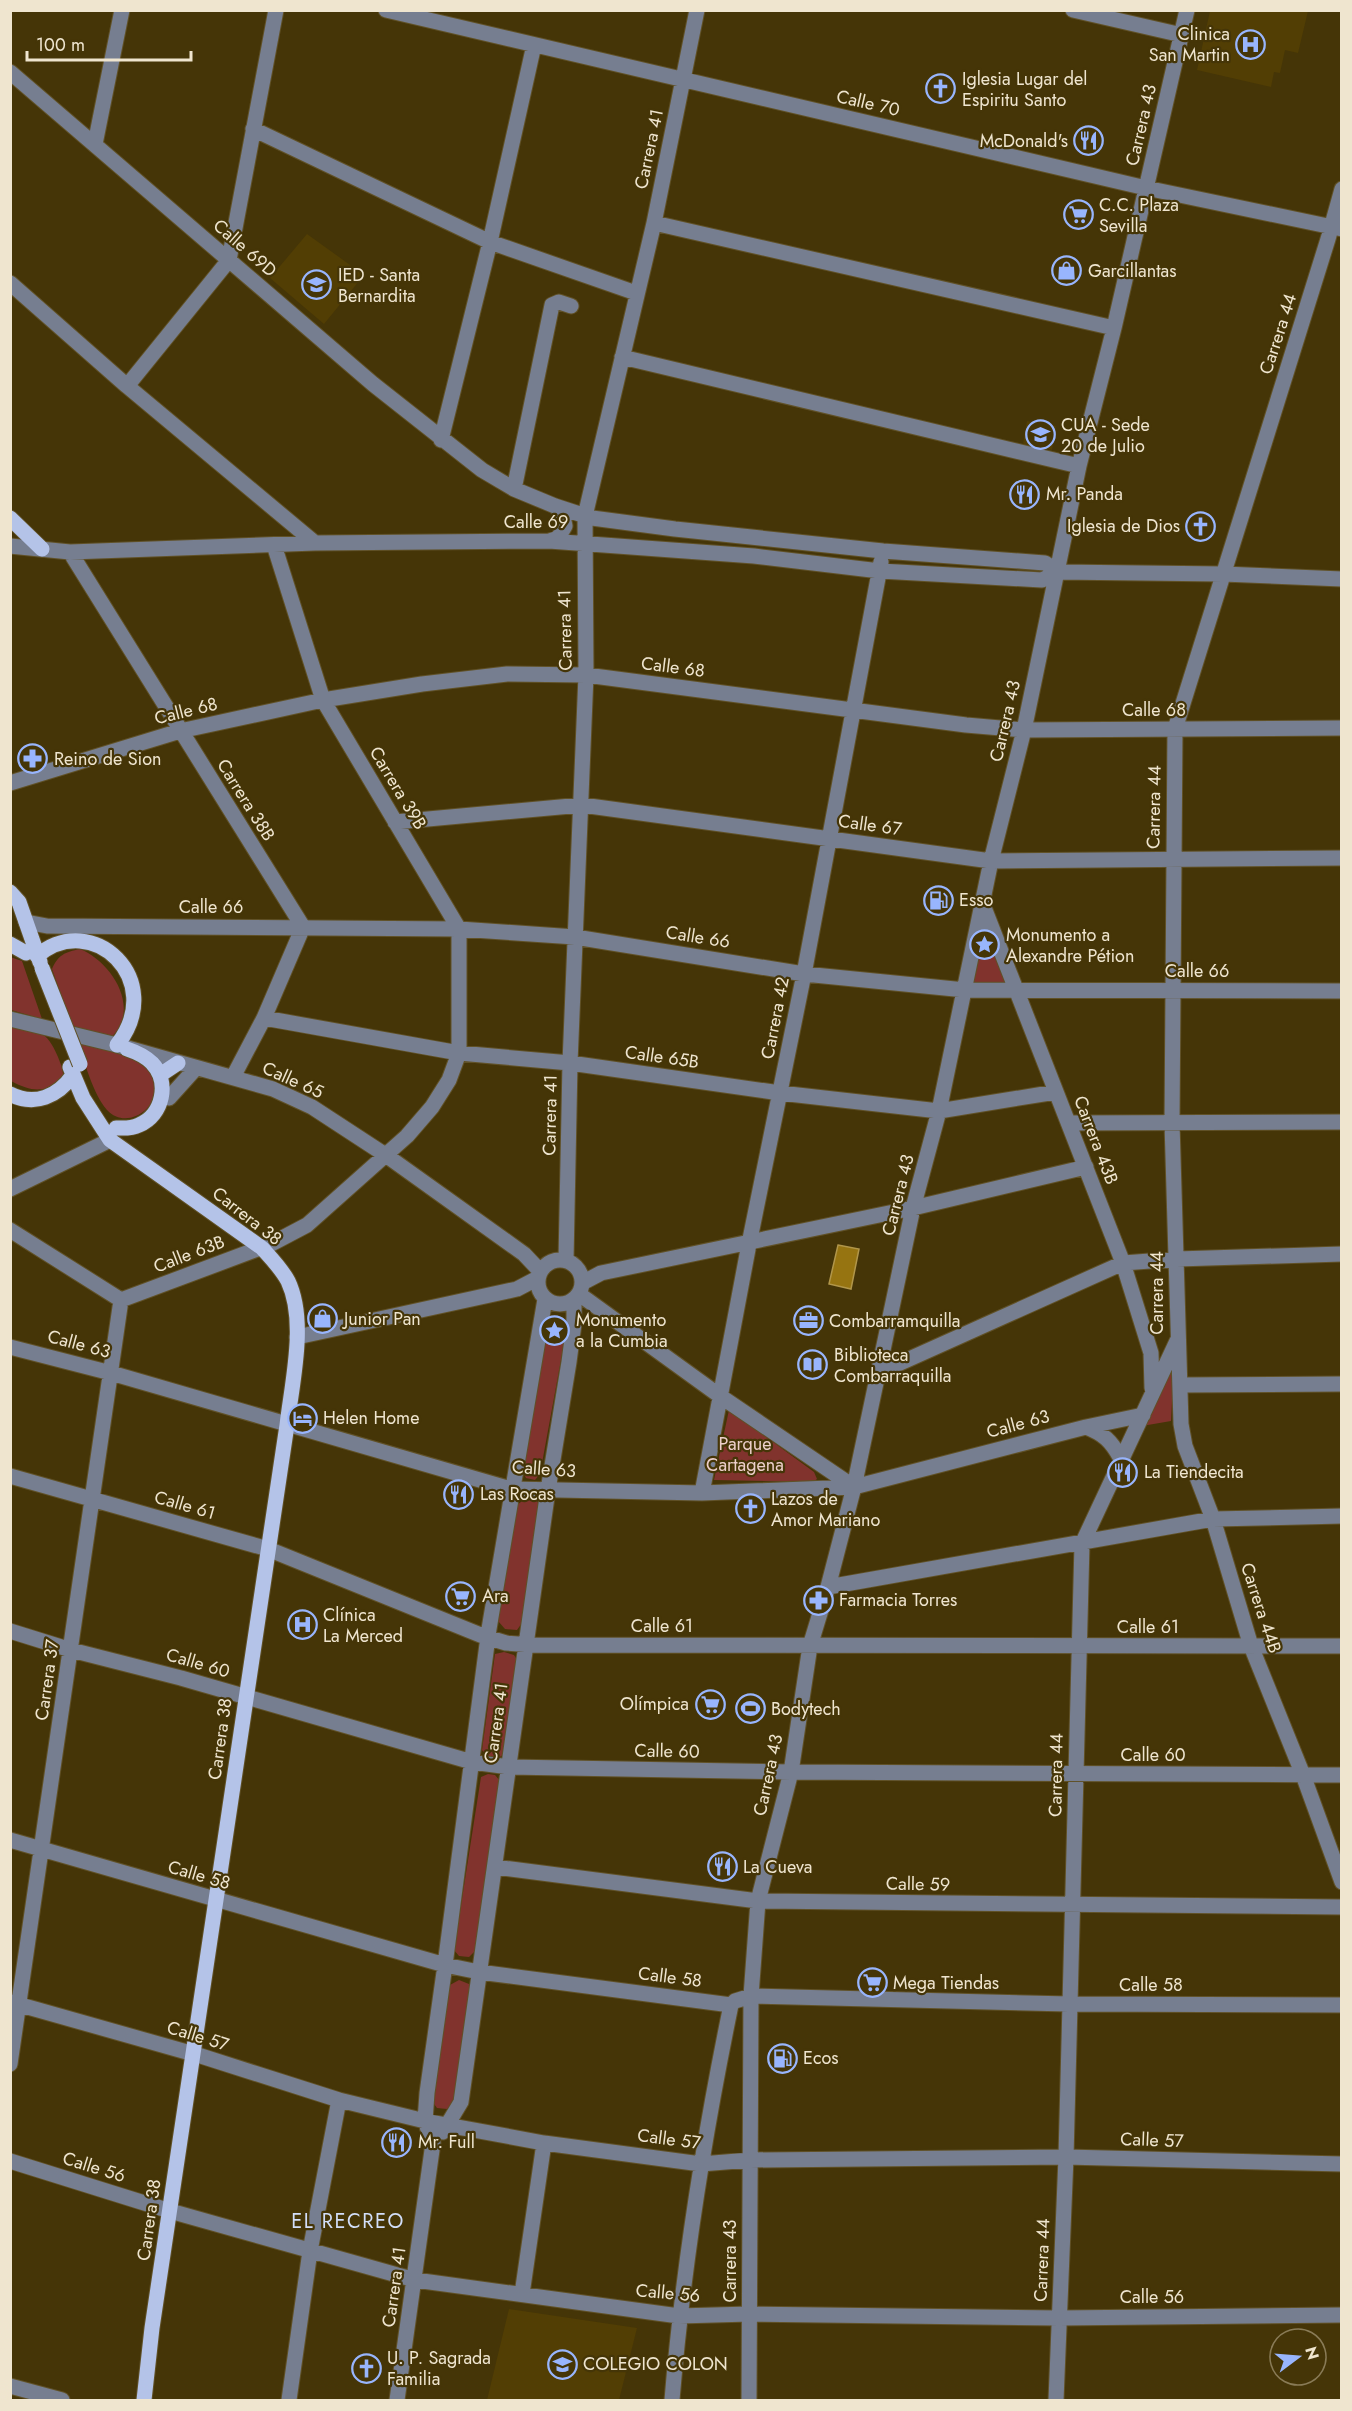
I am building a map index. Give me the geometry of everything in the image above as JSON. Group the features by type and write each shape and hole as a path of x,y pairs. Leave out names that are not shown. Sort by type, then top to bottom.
{"main road":[{"path":"10,518 42,549"},
{"name":"Carrera 38","path":"10,892 19,902 28,928 34,962"},
{"name":"Carrera 38","path":"10,908 34,962 74,1069 100,1108 113,1134 135,1157 262,1248 279,1266 288,1282 296,1305 297,1337 286,1425 145,2378 144,2400"},
{"path":"10,944 34,962 46,948 60,943 81,942 102,948 123,966 132,985 135,1007 122,1047 152,1063 160,1075 162,1094 155,1113 140,1125 113,1134"},
{"path":"160,1075 178,1063"},
{"path":"10,1094 26,1099 48,1097 66,1084 74,1069"}],"street":[{"path":"95,144 122,10"},
{"path":"127,386 229,260 276,10"},
{"name":"Calle 70","path":"386,10 1146,188 1337,228"},
{"name":"Carrera 41","path":"554,1268 570,1063 582,805 586,675 583,542 585,516 654,223 698,10"},
{"path":"1073,10 1182,35"},
{"name":"Carrera 43","path":"749,2400 752,1996 758,1901 791,1772 810,1646 854,1487 913,1208 939,1111 991,861 1024,730 1079,466 1114,328 1187,10"},
{"path":"441,440 490,242 534,45"},
{"name":"Calle 69D","path":"10,72 441,440 482,470 514,489 585,516"},
{"path":"253,129 490,242 636,293"},
{"name":"Carrera 44","path":"1056,2400 1066,2157 1082,1544 1120,1457 1143,1415 1178,1339 1172,1123 1175,990 1173,860 1175,729 1222,574 1337,228 1341,189"},
{"path":"654,223 1114,328"},
{"path":"10,283 127,386 288,523 315,543"},
{"path":"514,489 552,305 560,302 571,306"},
{"path":"622,357 1079,466"},
{"path":"549,541 561,534 565,526 562,512 555,506"},
{"name":"Calle 69","path":"585,516 675,529 883,551 1045,563 1058,572"},
{"path":"277,545 288,535 288,523"},
{"path":"754,556 755,536"},
{"name":"Calle 69","path":"10,546 70,552 315,543 549,541 754,556 880,570 1042,580 1058,572 1222,574 1341,579"},
{"name":"Carrera 39B","path":"277,545 323,700 459,929"},
{"name":"Carrera 42","path":"702,1493 749,1244 804,974 883,551"},
{"name":"Carrera 38B","path":"70,552 303,927"},
{"name":"Calle 68","path":"10,783 180,731 323,700 422,684 507,674 586,675 1024,730 1341,729"},
{"name":"Calle 67","path":"395,822 582,805 991,861 1341,858"},
{"name":"Carrera 43B","path":"983,905 1123,1263 1151,1353 1152,1394"},
{"name":"Calle 66","path":"28,928 48,926 459,929 575,937 804,974 965,990 1341,991"},
{"path":"233,1077 264,1018 303,927"},
{"path":"459,929 459,1053"},
{"name":"Calle 65B","path":"264,1018 459,1053 570,1063 780,1093 939,1111 1056,1092"},
{"name":"Calle 65","path":"10,1020 122,1047 273,1089 312,1107 387,1156 524,1254 554,1268 601,1273 749,1244 1086,1167"},
{"name":"Calle 63B","path":"121,1300 262,1248 307,1225 387,1156 432,1107 449,1080 459,1053"},
{"path":"169,1098 196,1068"},
{"path":"1069,1123 1341,1122"},
{"path":"10,1189 113,1134"},
{"path":"10,1230 121,1300"},
{"path":"878,1373 1123,1263 1341,1254"},
{"path":"297,1337 517,1289 554,1268"},
{"path":"554,1268 579,1292 720,1396 854,1487"},
{"path":"543,1297 554,1268"},
{"name":"Calle 65","path":"579,1292 601,1273"},
{"path":"517,1289 543,1297 551,1302 563,1304 579,1292"},
{"name":"Carrera 41","path":"433,2143 448,2126 461,2102 548,1490 579,1292"},
{"name":"Carrera 41","path":"397,2400 433,2143 425,2121 435,2023 445,1965 488,1638 543,1297"},
{"name":"Carrera 37","path":"10,2064 15,2003 42,1848 121,1300"},
{"name":"Carrera 44B","path":"1178,1339 1181,1424 1185,1446 1213,1519 1251,1646 1303,1774 1341,1882"},
{"name":"Calle 63","path":"10,1347 111,1373 512,1489 702,1493 854,1487 1086,1427 1143,1415"},
{"path":"1180,1384 1341,1384"},
{"path":"1086,1427 1101,1433 1112,1442 1120,1457"},
{"name":"Calle 61","path":"10,1476 93,1497 164,1520 268,1548 488,1638 526,1645 1341,1646"},
{"path":"828,1587 1082,1544 1213,1519 1341,1516"},
{"name":"Calle 60","path":"10,1631 472,1762 509,1767 791,1772 1341,1775"},
{"name":"Calle 58","path":"10,1840 445,1965 479,1972 731,2005 735,2001 752,1996 1069,2004 1341,2006"},
{"name":"Calle 59","path":"495,1867 758,1901 1341,1907"},
{"name":"Calle 57","path":"15,2003 193,2054 339,2100 425,2121 544,2143 701,2164 750,2160 1066,2157 1341,2164"},
{"path":"672,2400 679,2316 701,2164 731,2005"},
{"path":"289,2400 310,2251 339,2100"},
{"path":"522,2294 544,2143"},
{"name":"Calle 56","path":"10,2161 170,2211 415,2280 679,2316 749,2314 1059,2318 1341,2315"},
{"path":"10,2386 62,2400"}],"shaded area":[{"name":"Clinica San Martin","path":"1210,10 1308,11 1298,53 1285,50 1280,73 1274,72 1271,87 1197,70"},
{"name":"IED - Santa Bernardita","path":"307,234 364,275 324,324 270,278"},
{"name":"CUA - Sede 20 de Julio","path":"1027,421 1056,426 1052,450 1023,444"},
{"path":"838,1245 859,1249 851,1289 829,1284"},
{"name":"COLEGIO COLON","path":"509,2309 637,2328 619,2400 487,2400"}],"green space":[{"path":"983,936 990,937 1007,985 973,985"},
{"path":"80,949 98,960 107,969 114,978 123,999 124,1010 121,1025 112,1037 72,1026 52,969 63,955"},
{"path":"10,957 22,961 42,1019 11,1010"},
{"path":"11,1025 34,1030 50,1041 63,1071 63,1080 37,1090 11,1081"},
{"path":"77,1042 120,1053 143,1063 153,1074 156,1086 154,1098 148,1108 139,1115 128,1118 117,1117 107,1110 93,1087"},
{"path":"557,1322 564,1328 565,1338 540,1474 535,1480 526,1478 522,1470 546,1326"},
{"path":"1174,1364 1171,1421 1142,1426"},
{"name":"Parque Cartagena","path":"729,1410 814,1472 817,1479 813,1482 714,1480"},
{"path":"526,1498 537,1501 541,1509 524,1620 517,1630 505,1629 498,1621 517,1505"},
{"path":"504,1652 514,1655 517,1660 504,1754 497,1759 487,1757 482,1750 495,1654"},
{"path":"488,1774 495,1775 500,1781 475,1951 469,1957 459,1956 454,1950 481,1777"},
{"path":"459,1980 469,1984 471,1991 455,2101 447,2109 437,2108 432,2101 450,1985"}],"place":[{"name":"Clinica San Martin","path":"1251,44"},
{"name":"Iglesia Lugar del Espiritu Santo","path":"941,89"},
{"name":"McDonald's","path":"1089,141"},
{"name":"C.C. Plaza Sevilla","path":"1078,215"},
{"name":"Garcillantas","path":"1067,271"},
{"name":"IED - Santa Bernardita","path":"317,285"},
{"name":"CUA - Sede 20 de Julio","path":"1040,435"},
{"name":"Mr. Panda","path":"1025,494"},
{"name":"Iglesia de Dios","path":"1201,526"},
{"name":"Reino de Sion","path":"33,759"},
{"name":"Esso","path":"938,900"},
{"name":"Monumento a Alexandre Pétion","path":"985,945"},
{"name":"Junior Pan","path":"323,1319"},
{"name":"Combarramquilla","path":"808,1321"},
{"name":"Monumento a la Cumbia","path":"555,1330"},
{"name":"Biblioteca Combarraquilla","path":"813,1365"},
{"name":"Helen Home","path":"302,1418"},
{"name":"La Tiendecita","path":"1123,1472"},
{"name":"Las Rocas","path":"459,1494"},
{"name":"Lazos de Amor Mariano","path":"750,1509"},
{"name":"Ara","path":"461,1596"},
{"name":"Farmacia Torres","path":"818,1600"},
{"name":"Clínica La Merced","path":"302,1625"},
{"name":"Olímpica","path":"710,1704"},
{"name":"Bodytech","path":"750,1709"},
{"name":"La Cueva","path":"722,1867"},
{"name":"Mega Tiendas","path":"872,1983"},
{"name":"Ecos","path":"782,2058"},
{"name":"Mr. Full","path":"397,2142"},
{"name":"COLEGIO COLON","path":"562,2364"},
{"name":"U. P. Sagrada Familia","path":"366,2368"}],"district":[{"name":"EL RECREO","path":"348,2221"}]}
